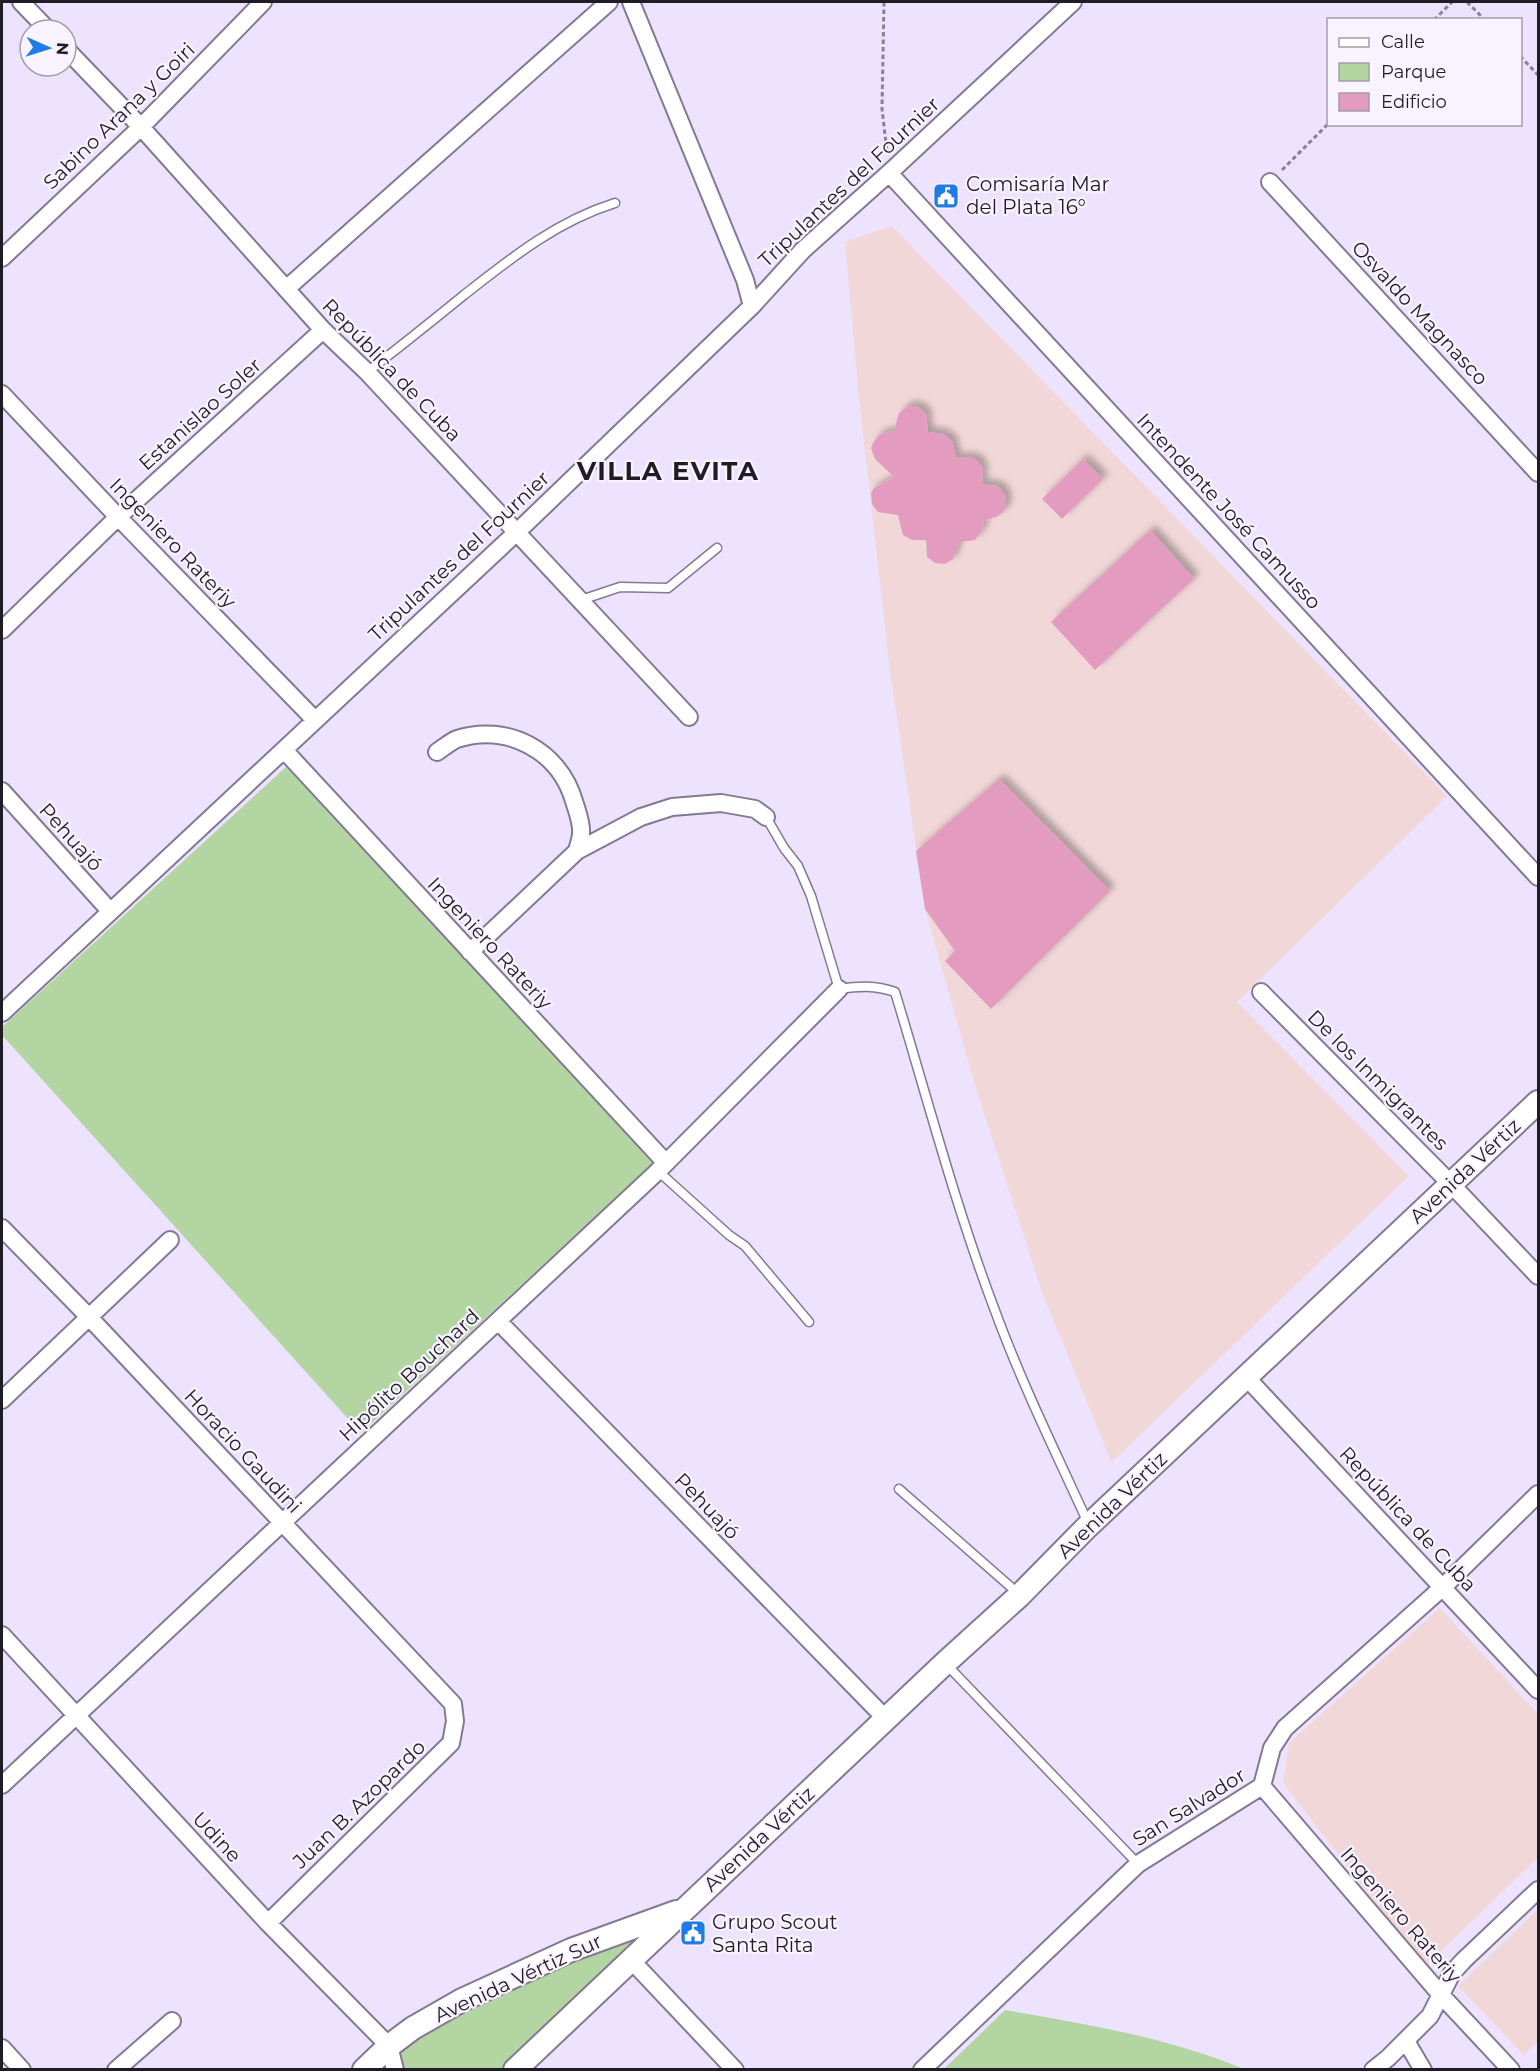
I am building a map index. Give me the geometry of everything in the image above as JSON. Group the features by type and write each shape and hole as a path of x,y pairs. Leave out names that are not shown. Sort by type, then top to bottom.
{"street":[{"path":"21,2 36,18"},
{"name":"Sabino Arana y Goiri","path":"2,258 141,128 263,2"},
{"path":"286,289 609,2"},
{"path":"631,2 745,280 752,306"},
{"name":"Tripulantes del Fournier","path":"2,1013 517,532 752,306 802,250 890,173 1073,2"},
{"name":"República de Cuba","path":"78,62 323,330 367,372 689,717"},
{"name":"Intendente José Camusso","path":"890,173 1539,877"},
{"name":"Osvaldo Magnasco","path":"1270,182 1539,473"},
{"name":"Estanislao Soler","path":"2,630 118,517 323,330"},
{"name":"Ingeniero Rateriy","path":"2,394 315,720"},
{"path":"437,752 454,740 487,733 521,740 550,760 568,786 579,815 581,833 577,851"},
{"name":"Ingeniero Rateriy","path":"284,750 470,952 662,1167"},
{"name":"Pehuajó","path":"2,790 110,911"},
{"path":"470,952 577,851 640,817 672,807 721,803 755,809 766,817"},
{"name":"Hipólito Bouchard","path":"2,1785 662,1167 839,989"},
{"name":"De los Inmigrantes","path":"1261,992 1539,1276"},
{"name":"Avenida Vértiz","path":"515,2070 1539,1102"},
{"name":"Horacio Gaudini","path":"2,1228 88,1316 453,1704"},
{"path":"2,1401 88,1316 170,1240"},
{"name":"Pehuajó","path":"498,1321 887,1720"},
{"name":"República de Cuba","path":"1246,1377 1539,1690"},
{"name":"San Salvador","path":"922,2070 1138,1864 1262,1786 1272,1749 1286,1728 1443,1587 1539,1494"},
{"name":"Udine","path":"2,1635 268,1923 389,2046"},
{"name":"Juan B. Azopardo","path":"268,1923 451,1743 455,1721 453,1704"},
{"name":"Ingeniero Rateriy","path":"1262,1786 1441,1995 1511,2070"},
{"path":"1373,2070 1430,2016 1452,1973 1539,1890"},
{"name":"Avenida Vértiz Sur","path":"364,2070 389,2046 434,2015 571,1950 685,1908"},
{"path":"631,1960 735,2070"},
{"path":"116,2070 172,2021"},
{"path":"1406,2041 1423,2070"},
{"path":"389,2046 395,2070"},
{"path":"2,2048 22,2070"}],"lane":[{"path":"367,372 508,261 559,226 597,208 615,203"},
{"path":"581,600 620,587 668,588 717,548"},
{"path":"766,817 784,848 798,866 812,896 839,989 863,986 884,988 895,992 962,1212 994,1308 1042,1428 1089,1525"},
{"path":"662,1167 729,1235 745,1246 809,1322"},
{"path":"898,1489 1020,1595"},
{"path":"945,1663 1138,1864"}],"path":[{"path":"884,2 882,108 890,173"},
{"path":"1436,18 1452,2"},
{"path":"1467,2 1483,18"},
{"path":"1522,57 1539,75"},
{"path":"1270,182 1327,126"}],"shaded area":[{"path":"892,226 1447,796 1237,1002 1409,1176 1112,1462 1113,1466 1042,1292 976,1089 925,909 890,671 858,389 845,242"},
{"path":"1440,1608 1538,1714 1538,1857 1425,1967 1283,1783 1289,1743"},
{"path":"1538,1909 1538,2041 1524,2055 1458,1986"}],"green space":[{"path":"286,767 654,1162 361,1433 2,1035 2,1027"},
{"path":"634,1939 634,1944 502,2069 401,2069 398,2051 446,2018 564,1963"},
{"path":"1005,2010 1096,2026 1156,2040 1244,2069 944,2069"}],"building":[{"path":"908,406 918,407 926,414 928,432 943,434 952,441 956,458 969,457 978,461 983,470 982,484 996,486 1001,489 1006,498 1006,508 1002,513 984,521 982,531 975,540 958,542 953,559 945,564 935,563 927,557 926,540 912,540 903,535 898,515 878,512 872,504 871,493 874,488 894,477 875,459 871,448 879,435 894,431 899,413"},
{"path":"1083,459 1103,479 1062,519 1042,499"},
{"path":"1150,530 1194,579 1095,670 1051,622"},
{"path":"999,779 1110,891 991,1009 945,961 955,951 925,909 916,851"}],"place":[{"name":"Comisaría Mar del Plata 16°","path":"946,196"},
{"name":"Grupo Scout Santa Rita","path":"693,1933"}],"district":[{"name":"VILLA EVITA","path":"668,471"}]}
